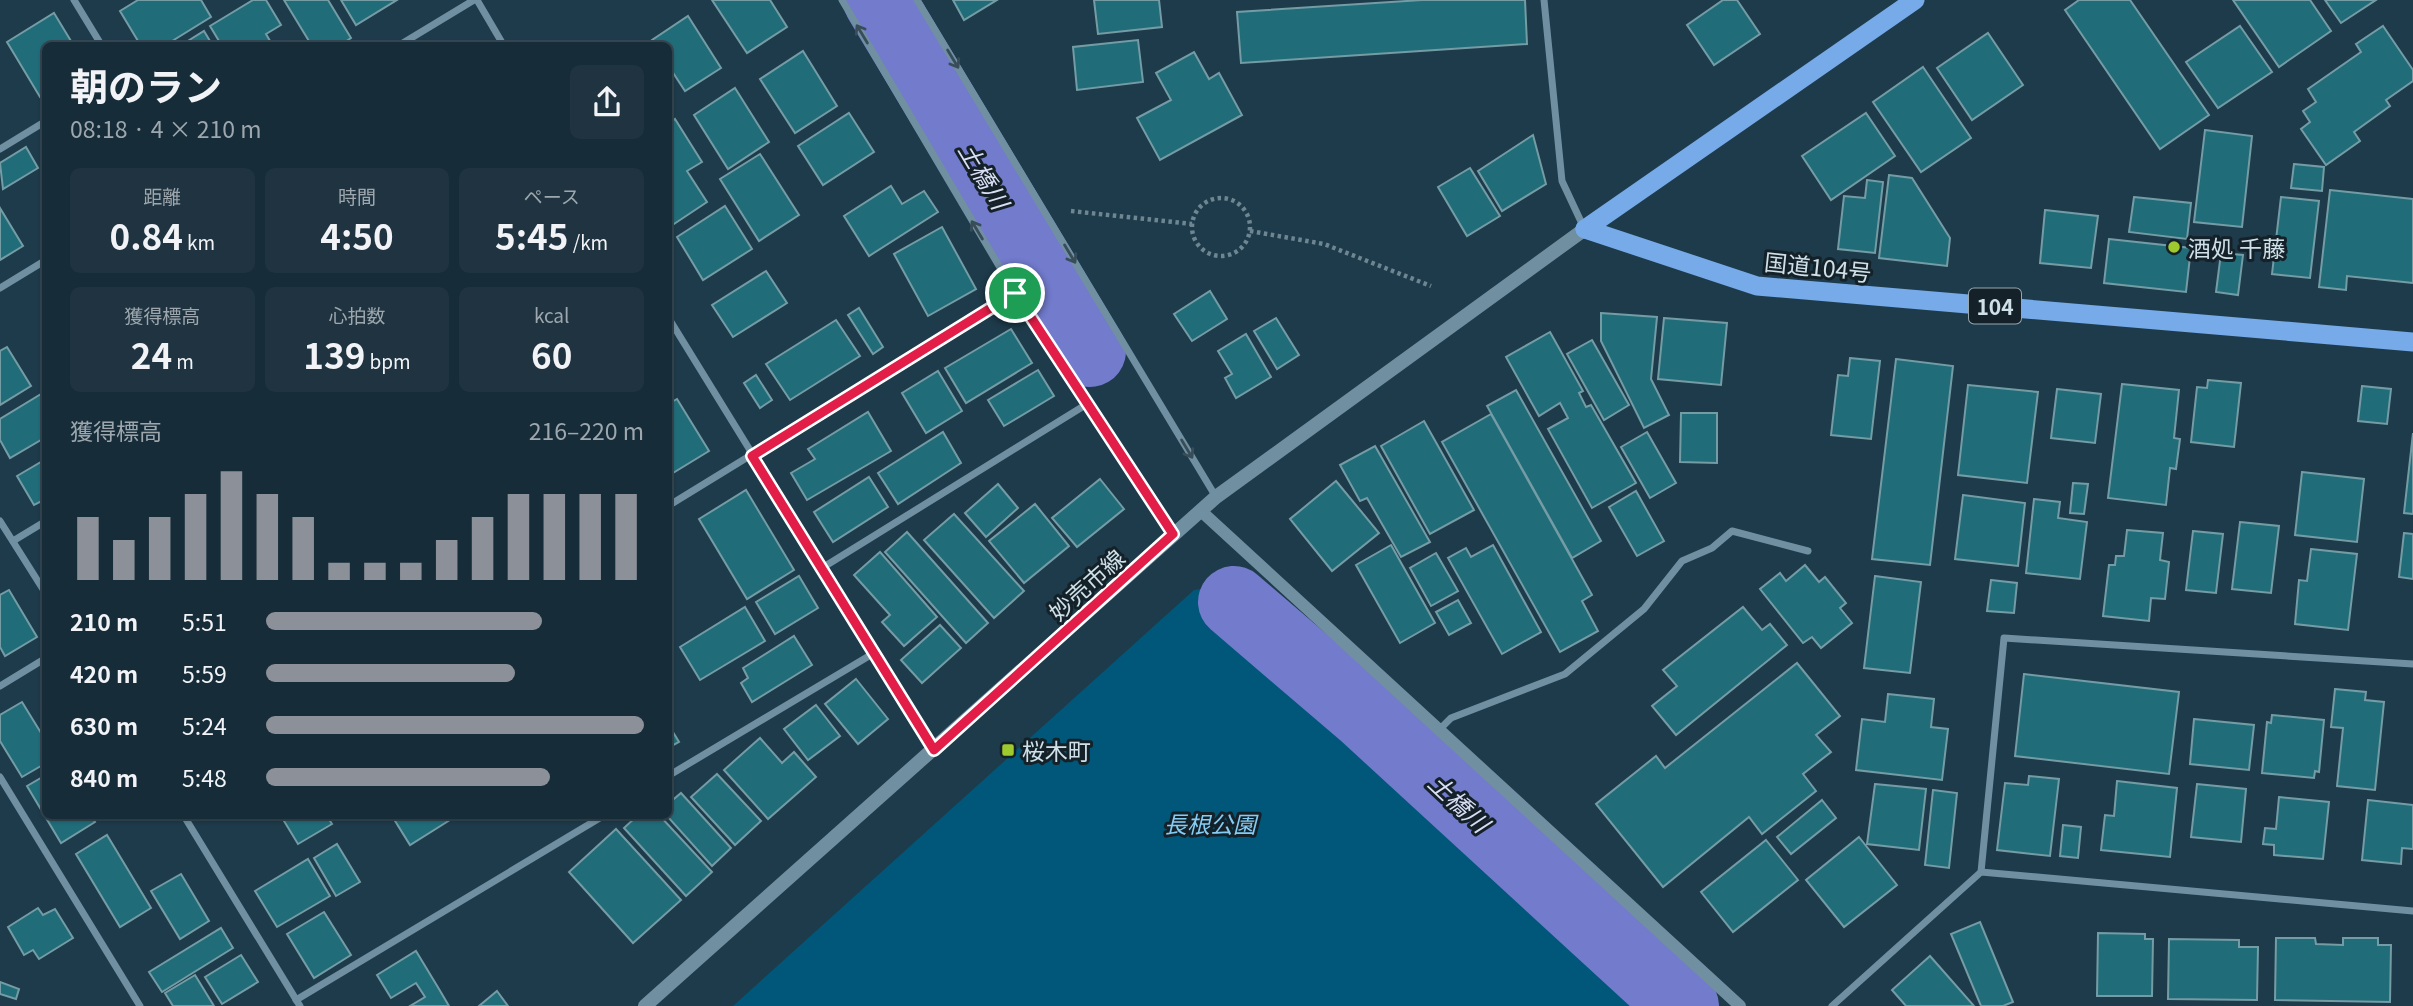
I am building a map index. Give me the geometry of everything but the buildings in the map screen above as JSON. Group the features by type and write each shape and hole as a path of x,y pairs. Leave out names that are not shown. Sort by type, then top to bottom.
{"highway":[{"path":"1585,229 1915,0"},
{"name":"国道104号","path":"1585,229 1757,286 2413,342"}],"main road":[{"name":"妙売市線","path":"645,1006 1216,498 1585,229"}],"street":[{"path":"74,0 100,42"},
{"path":"405,42 475,0 501,42"},
{"path":"842,0 1015,293 1173,534"},
{"path":"917,0 1216,498"},
{"path":"1544,0 1562,181 1585,229"},
{"path":"0,149 42,123"},
{"path":"0,288 42,262"},
{"path":"672,504 1015,293"},
{"path":"672,324 934,750"},
{"path":"822,568 1087,404"},
{"path":"1201,511 1740,1006"},
{"path":"0,521 42,588"},
{"path":"13,541 42,523"},
{"path":"1440,729 1451,718 1565,674 1644,608 1682,561 1712,548 1732,531 1808,551"},
{"path":"1832,1006 1981,872 2004,638 2413,664"},
{"path":"672,774 874,653"},
{"path":"0,686 42,660"},
{"path":"0,777 140,1006"},
{"path":"186,819 298,1003 598,819"},
{"path":"1981,872 2413,911"}],"path":[{"path":"1218,198 1231,200 1242,207 1249,217 1250,231 1237,252 1224,256 1211,254 1200,248 1193,237 1192,223 1196,212 1206,202 1218,198"},
{"path":"1065,210 1192,223"},
{"path":"1250,231 1290,235 1324,244 1431,286"}],"green space":[{"name":"長根公園","path":"1222,586 1251,606 1421,775 1440,771 1699,1006 733,1006 1194,590"}],"waterway":[{"name":"土橋川","path":"879,0 1090,351"},
{"name":"土橋川","path":"1234,602 1366,715 1683,1006"}],"place":[{"name":"酒処 千藤","path":"2174,247"},
{"name":"桜木町","path":"1008,750"}],"route":[{"path":"1015,293 1173,534 934,750 752,456 1015,293"}]}
